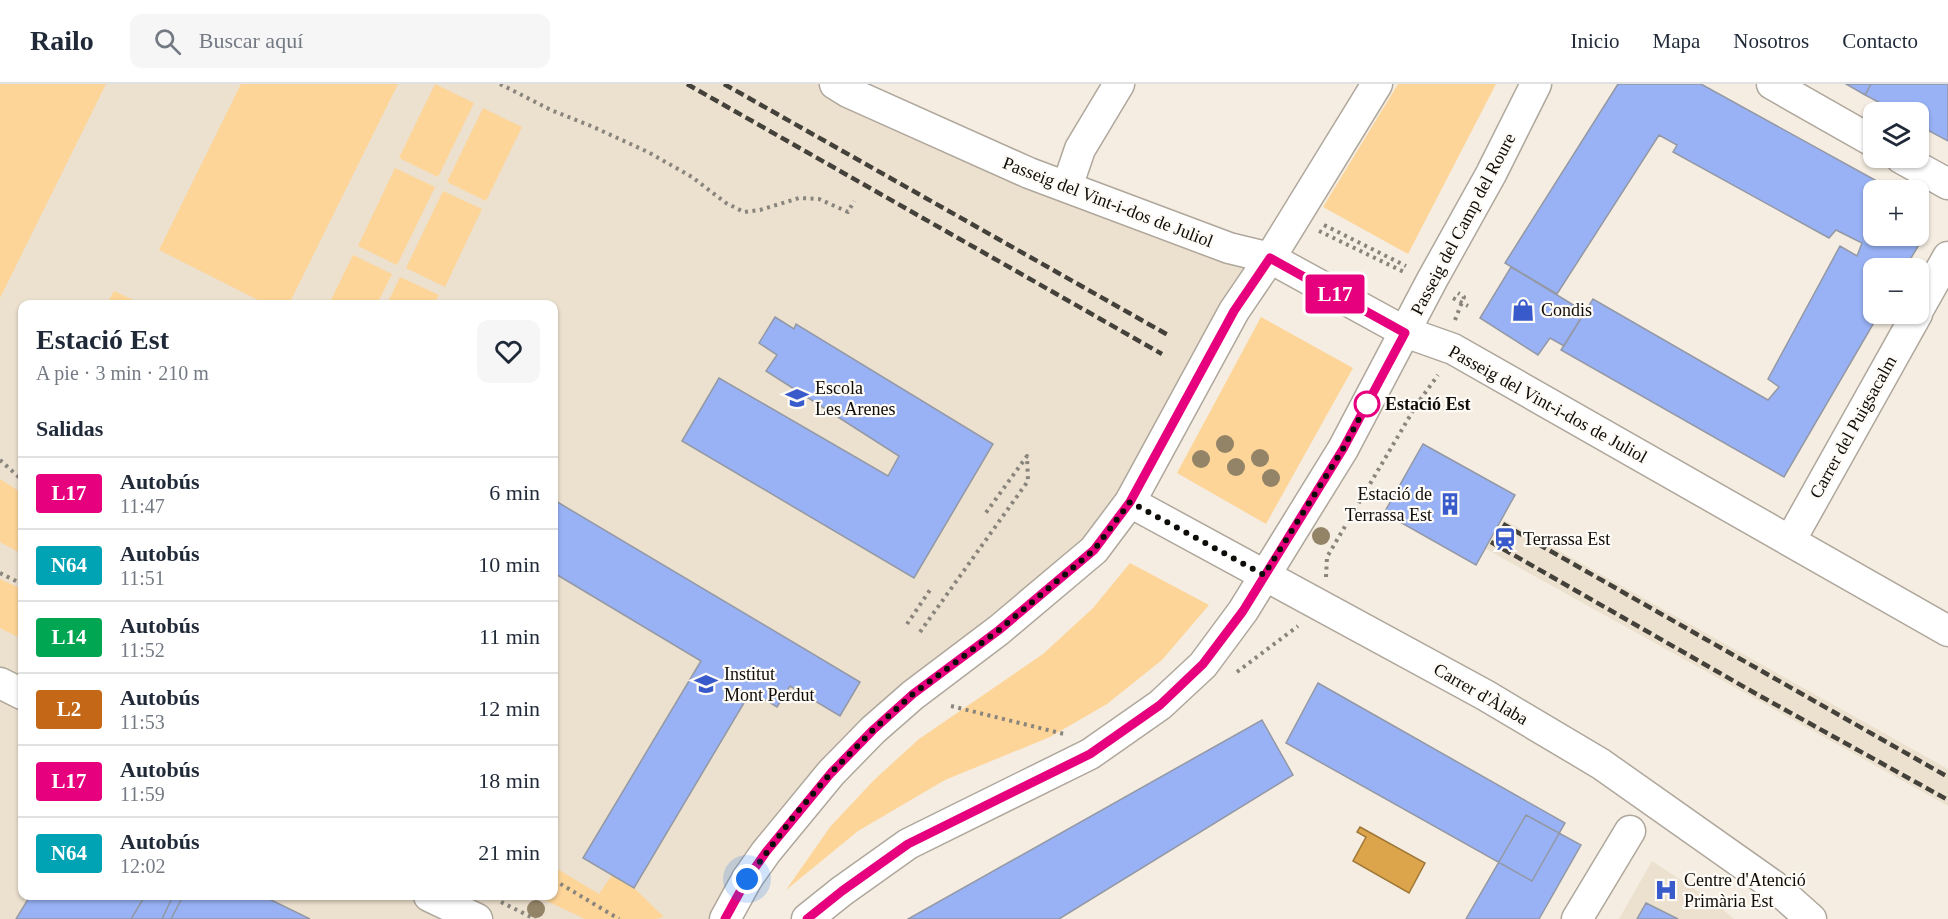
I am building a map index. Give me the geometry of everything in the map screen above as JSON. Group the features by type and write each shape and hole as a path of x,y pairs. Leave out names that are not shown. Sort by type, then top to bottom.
{"street":[{"path":"1067,187 1080,149 1119,84"},
{"path":"725,919 747,879 766,852 831,773 866,737 913,694 999,630 1094,550 1130,502 1234,311 1270,258 1377,84"},
{"name":"Passeig del Camp del Roure","path":"807,919 908,844 1090,754 1160,705 1203,664 1243,611 1343,449 1429,284 1491,174 1536,84"},
{"path":"1772,84 1863,136"},
{"name":"Passeig del Vint-i-dos de Juliol","path":"845,87 1029,173 1229,248 1270,258 1405,333 1453,350 1948,631"},
{"path":"1919,168 1948,184"},
{"name":"Carrer del Puigsacalm","path":"1929,292 1948,257"},
{"name":"Carrer del Puigsacalm","path":"1790,541 1911,324"},
{"name":"Carrer d'Àlaba","path":"1130,502 1485,695 1601,764 1766,880 1811,919"},
{"path":"0,683 18,692"},
{"path":"1577,919 1630,831"},
{"path":"446,900 487,910"}],"path":[{"path":"500,84 551,110 648,152 692,177 726,203 744,212 760,210 799,198 819,199 849,212 854,201"},
{"path":"1293,219 1429,284 1468,306"},
{"path":"920,632 1028,481 1027,456 985,514"},
{"path":"0,460 18,476"},
{"path":"0,573 18,582"},
{"path":"907,624 930,590"},
{"path":"1232,676 1299,626 1313,602"},
{"path":"951,706 1066,735"},
{"path":"558,882 619,919"},
{"path":"487,910 536,919"}],"shaded area":[{"path":"0,84 843,84 1250,260 1118,512 868,732 727,919 0,919"},
{"path":"0,84 106,84 0,298"},
{"path":"241,84 398,84 291,300 258,300 159,250"},
{"path":"435,84 474,103 438,177 399,158"},
{"path":"1398,84 1496,84 1408,254 1323,207"},
{"path":"483,108 522,127 486,201 447,182"},
{"path":"395,168 435,187 397,265 358,246"},
{"path":"443,191 482,209 445,287 406,268"},
{"path":"353,255 392,274 379,300 331,300"},
{"path":"400,277 439,295 436,300 389,300"},
{"path":"114,291 133,300 109,300"},
{"path":"1261,317 1353,368 1266,524 1177,473"},
{"path":"0,479 18,490 18,552 0,542"},
{"path":"1504,520 1948,769 1948,806 1486,549"},
{"path":"1130,563 1209,605 1162,660 1107,704 1050,737 945,780 858,831 786,890 830,827 874,780 919,739 1043,654 1093,608"},
{"path":"0,579 18,587 18,637 0,628"},
{"path":"1360,827 1425,863 1409,893 1353,861 1366,837 1357,832"},
{"name":"Centre d'Atenció Primària Est","path":"1652,861 1713,901 1734,919 1619,919"},
{"path":"558,869 599,894 612,875 634,888 664,917 656,919 585,919 545,900 558,900"}],"building":[{"path":"1618,84 1701,84 1875,180 1863,180 1863,246 1918,246 1911,258 1863,258 1863,324 1873,324 1784,477 1561,350 1593,299 1768,400 1779,387 1768,379 1840,246 1857,256 1862,243 1836,230 1829,238 1673,152 1677,145 1659,135 1557,294 1505,263"},
{"path":"1846,84 1871,84 1865,95"},
{"path":"1871,84 1948,84 1948,141 1929,131 1929,102 1878,102 1865,95"},
{"path":"1511,267 1585,312 1564,346 1550,338 1538,355 1480,318"},
{"path":"775,317 794,329 796,324 993,444 914,578 682,441 719,378 888,476 899,456 766,371 777,355 759,343"},
{"name":"Estació de Terrassa Est","path":"1423,444 1515,495 1476,565 1384,513"},
{"path":"558,502 860,682 840,716 790,686 777,707 751,691 634,888 583,858 701,661 558,575"},
{"path":"1318,683 1565,823 1532,881 1286,743"},
{"path":"1262,720 1293,775 1059,919 908,919"},
{"path":"1526,815 1581,845 1539,919 1466,919"},
{"path":"28,900 143,900 131,919 16,919"},
{"path":"143,900 271,900 310,919 131,919"},
{"path":"171,900 181,900 171,919 162,919"},
{"path":"1646,903 1678,919 1637,919"}],"railway":[{"path":"687,84 1162,354"},
{"path":"724,84 1168,335"},
{"path":"1503,524 1948,777"},
{"path":"1491,542 1753,692 1948,800"}],"bus line":[{"name":"L17","path":"725,919 747,879 794,816 831,773 873,730 913,694 999,630 1094,550 1130,502 1234,311 1270,258 1405,333 1343,449 1243,611 1203,664 1160,705 1090,754 908,844 807,919"}],"place":[{"name":"Condis","path":"1523,310"},
{"name":"Escola Les Arenes","path":"797,398"},
{"name":"Estació Est","path":"1367,404"},
{"name":"Estació de Terrassa Est","path":"1450,504"},
{"name":"Terrassa Est","path":"1505,539"},
{"name":"Institut Mont Perdut","path":"706,684"},
{"name":"Centre d'Atenció Primària Est","path":"1666,890"}],"route":[{"path":"747,879 794,816 831,773 873,730 913,694 999,630 1094,550 1130,502 1264,575 1343,449 1367,404"}]}
